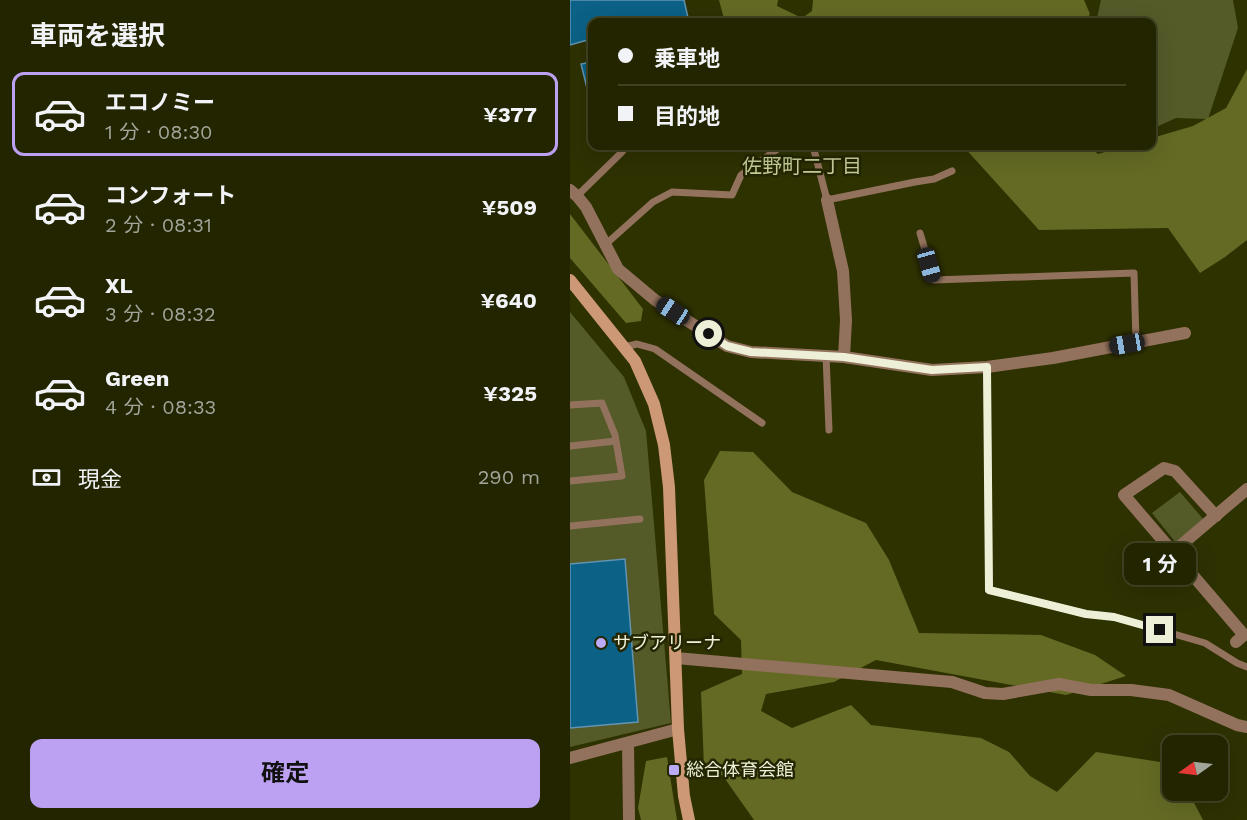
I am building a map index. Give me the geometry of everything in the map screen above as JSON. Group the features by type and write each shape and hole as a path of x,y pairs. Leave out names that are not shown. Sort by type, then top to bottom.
{"street":[{"path":"574,193 586,207 618,269 655,300 727,346 751,352 826,355 932,370 987,367 1053,358 1185,333"},
{"path":"827,200 843,271 846,320 844,357"},
{"path":"570,280 635,361 654,404 664,445 669,497 678,729 684,796 689,820"},
{"path":"1216,516 1175,471 1164,468 1124,495 1244,634 1236,642"},
{"path":"1173,552 1247,489"},
{"path":"676,658 952,682 985,693 1003,694 1059,684 1091,690 1131,690 1169,694 1237,725 1247,727"},
{"path":"570,758 678,729"},
{"path":"628,743 629,820"}],"lane":[{"path":"574,193 622,150"},
{"path":"606,244 653,202 672,192 732,195 741,175 776,150"},
{"path":"814,150 827,200 934,179 952,171"},
{"path":"920,233 934,280 1134,273 1136,342"},
{"path":"624,347 637,344 656,349 762,423"},
{"path":"826,355 829,430"},
{"path":"987,367 989,590 1086,614 1114,617 1205,643 1247,667"},
{"path":"570,405 602,403 615,435 622,476 570,481"},
{"path":"570,446 616,441"},
{"path":"570,526 640,519"}],"green space":[{"path":"719,0 778,0 777,6 802,18 724,18"},
{"path":"813,0 1084,0 1090,14 1088,18 802,18 812,11"},
{"path":"1101,0 1233,0 1238,28 1208,119 1176,118 1156,127 1156,18 1097,18"},
{"path":"1247,69 1247,240 1200,273 1168,228 1039,230 967,150 1093,150 1098,154 1112,150 1156,150 1156,137 1193,126 1226,108"},
{"path":"570,214 643,309 641,321 626,323 570,258"},
{"path":"570,312 624,377 646,431 671,723 570,747"},
{"path":"720,451 753,452 792,492 866,523 889,560 919,633 1041,635 1095,655 1126,676 1066,695 876,660 834,682 766,694 761,711 792,728 851,705 871,725 981,738 1009,752 1030,776 1057,792 1096,752 1162,762 1162,801 1193,801 1203,820 754,820 723,776 704,767 701,692 742,674 741,640 714,614 704,480"},
{"path":"1180,492 1204,520 1176,543 1152,513"},
{"path":"667,757 677,820 641,820 638,808 646,761"}],"building":[{"path":"570,0 684,0 688,18 588,18 588,40 570,45"},
{"path":"588,63 588,92 581,64"},
{"name":"サブアリーナ","path":"625,559 638,722 570,728 570,564"}],"place":[{"name":"サブアリーナ","path":"601,643"},
{"name":"総合体育会館","path":"674,770"}],"district":[{"name":"佐野町二丁目","path":"802,166"}],"route":[{"path":"709,334 727,346 751,352 826,355 932,370 987,367 989,590 1086,614 1114,617 1160,630"}]}
